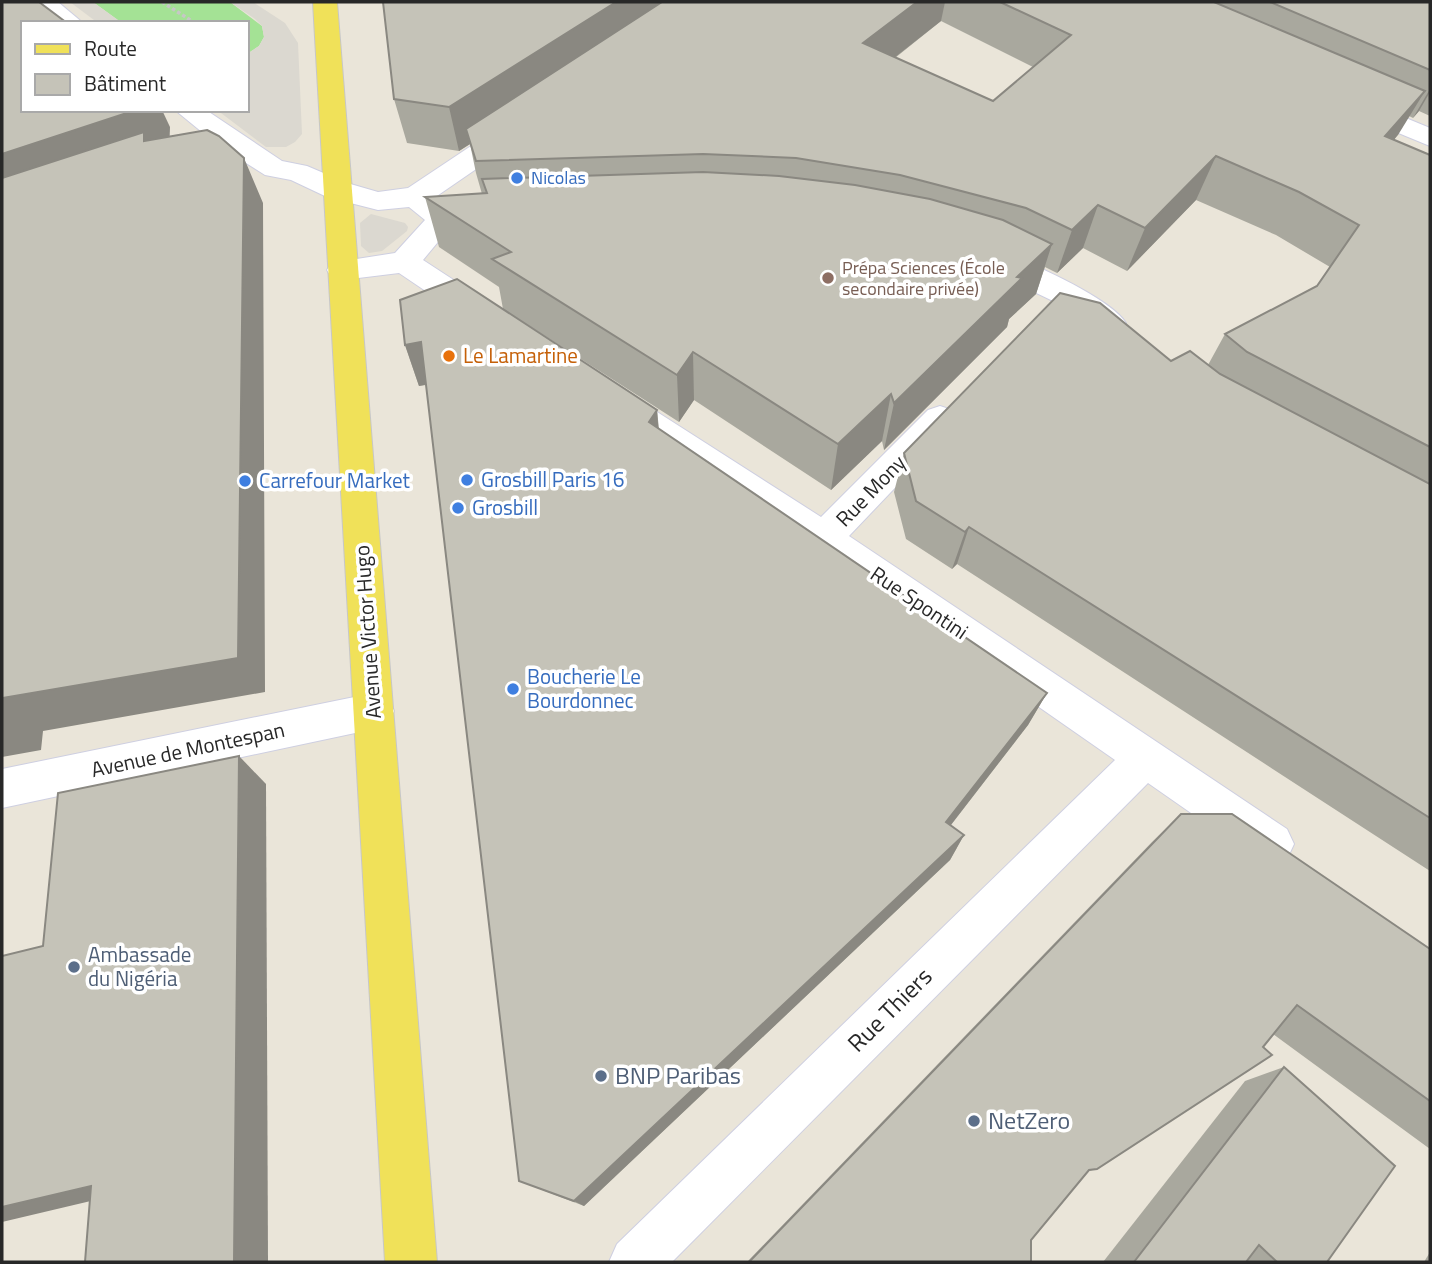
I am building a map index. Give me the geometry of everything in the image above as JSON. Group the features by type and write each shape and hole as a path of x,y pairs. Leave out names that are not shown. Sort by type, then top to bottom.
{"main road":[{"name":"Avenue Victor Hugo","path":"325,2 411,1262"}],"street":[{"path":"42,2 68,21"},
{"path":"1329,93 1430,138"},
{"path":"191,112 268,166 297,172 337,190 378,201 415,197 535,116"},
{"path":"199,155 229,140"},
{"path":"342,270 404,262 456,218 415,197"},
{"path":"965,251 1002,261 1053,305 1106,319 1137,345"},
{"path":"404,262 509,332"},
{"name":"Rue Spontini","path":"601,392 824,538 1305,866"},
{"name":"Rue Mony","path":"824,538 966,393"},
{"name":"Avenue de Montespan","path":"2,789 374,711"},
{"name":"Rue Thiers","path":"635,1262 1145,758"}],"path":[{"path":"162,2 192,21"}],"green space":[{"path":"93,2 230,2 262,26 264,37 259,46 248,53 248,21 119,21"}],"shaded area":[{"path":"70,2 93,2 119,21 95,21"},
{"path":"230,2 253,2 285,23 298,43 302,134 286,147 266,147 220,112 248,112 248,53 259,46 264,37 262,26"},
{"path":"371,214 405,223 407,231 382,251 369,253 361,246 360,223"}],"building":[{"path":"2,2 39,2 64,21 21,21 21,112 130,112 2,154"},
{"path":"383,2 616,2 449,107 394,99"},
{"path":"662,2 917,2 863,43 993,101 1071,35 1000,2 1214,2 1425,91 1385,136 1430,155 1430,447 1247,352 1225,334 1317,286 1359,225 1299,192 1216,156 1145,228 1098,205 1072,230 1026,208 900,175 796,158 703,154 476,161 466,129"},
{"path":"1270,2 1430,2 1430,70"},
{"path":"207,130 219,136 244,158 238,658 2,698 2,178 144,132 144,141"},
{"path":"703,172 779,176 855,185 930,199 1003,220 1052,244 1017,277 1022,278 894,403 891,394 838,444 693,352 677,375 492,259 511,252 425,197 487,193 482,179"},
{"path":"457,279 657,410 649,422 1047,693 946,822 964,835 574,1201 519,1181 421,342 405,345 400,300"},
{"path":"1060,293 1100,303 1171,361 1190,351 1220,374 1430,484 1430,818 969,527 965,532 916,501 904,453"},
{"path":"239,756 234,1262 85,1262 91,1186 2,1207 2,956 43,946 58,793"},
{"path":"1181,814 1232,814 1430,949 1430,1101 1297,1005 1263,1047 1272,1055 1097,1169 1089,1170 1031,1240 1031,1262 749,1262"},
{"path":"1284,1067 1395,1166 1327,1262 1277,1262 1259,1245 1246,1262 1134,1262"}],"place":[{"name":"Nicolas","path":"517,178"},
{"name":"Prépa Sciences (École secondaire privée)","path":"828,278"},
{"name":"Le Lamartine","path":"449,356"},
{"name":"Grosbill Paris 16","path":"467,480"},
{"name":"Carrefour Market","path":"245,481"},
{"name":"Grosbill","path":"458,508"},
{"name":"Boucherie Le Bourdonnec","path":"513,689"},
{"name":"Ambassade du Nigéria","path":"74,967"},
{"name":"BNP Paribas","path":"601,1076"},
{"name":"NetZero","path":"974,1121"}]}
